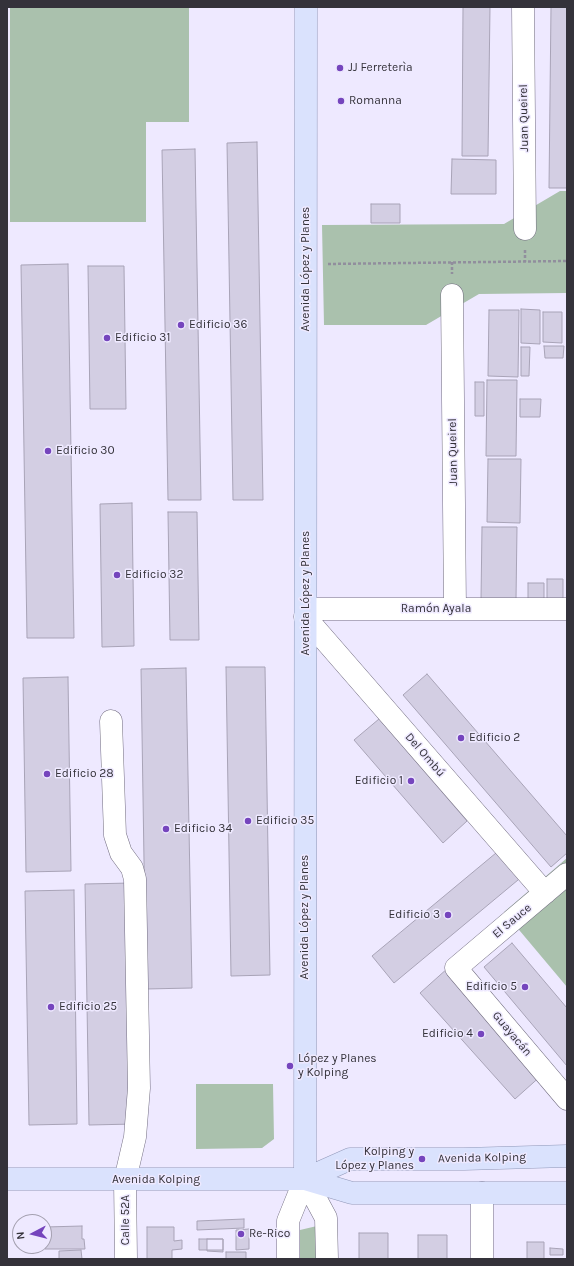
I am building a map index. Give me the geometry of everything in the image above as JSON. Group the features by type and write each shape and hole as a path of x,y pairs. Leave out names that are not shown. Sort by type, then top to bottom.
{"main road":[{"name":"Avenida López y Planes","path":"305,1179 306,7"},
{"name":"Avenida Kolping","path":"305,1179 350,1159 464,1159 567,1156"},
{"name":"Avenida Kolping","path":"7,1179 305,1179 352,1193 567,1193"}],"street":[{"name":"Juan Queirel","path":"523,7 525,229"},
{"name":"Juan Queirel","path":"452,295 455,609"},
{"name":"Ramón Ayala","path":"306,613 455,609 567,609"},
{"name":"Del Ombú","path":"306,613 545,893"},
{"name":"Calle 52A","path":"111,721 115,835 121,854 132,868 135,879 139,1088 135,1137 125,1180 126,1259"},
{"name":"El Sauce","path":"456,968 567,874"},
{"name":"Guayacán","path":"456,968 567,1099"},
{"name":"Avenida López y Planes","path":"288,1259 288,1221 305,1179"},
{"name":"Avenida López y Planes","path":"305,1179 326,1218 327,1259"},
{"path":"482,1193 482,1259"}],"path":[{"path":"306,264 567,261"}],"green space":[{"path":"10,7 189,7 189,122 146,122 146,222 10,222"},
{"path":"560,191 567,191 567,293 479,294 426,325 324,325 322,225 504,224"},
{"path":"567,858 567,987 504,912"},
{"path":"196,1084 273,1084 274,1139 262,1148 196,1149"},
{"path":"317,1226 317,1259 300,1259 300,1230"}],"building":[{"path":"463,7 490,7 488,156 462,156"},
{"path":"551,7 567,7 567,188 549,188"},
{"path":"257,142 263,500 233,500 227,143"},
{"name":"Edificio 36","path":"195,149 201,500 168,500 162,150"},
{"path":"452,159 496,160 496,194 451,194"},
{"path":"371,204 400,204 400,223 371,223"},
{"name":"Edificio 30","path":"68,264 74,638 27,638 21,265"},
{"name":"Edificio 31","path":"88,266 124,266 126,409 90,409"},
{"path":"521,309 540,310 540,344 521,343"},
{"path":"489,310 519,310 518,377 488,376"},
{"path":"543,312 562,312 562,343 543,342"},
{"path":"544,346 564,346 563,358 545,358"},
{"path":"521,347 530,347 529,376 521,376"},
{"path":"487,380 517,380 516,456 486,456"},
{"path":"475,382 484,382 484,416 475,416"},
{"path":"520,399 541,399 540,417 520,417"},
{"path":"488,459 521,459 520,523 487,522"},
{"name":"Edificio 32","path":"132,503 134,646 102,647 100,504"},
{"path":"168,512 197,512 199,640 170,640"},
{"path":"482,527 517,527 516,600 481,599"},
{"path":"547,579 563,579 563,600 547,599"},
{"path":"528,583 544,583 544,602 528,602"},
{"name":"Edificio 35","path":"226,667 265,667 270,975 231,976"},
{"name":"Edificio 34","path":"186,668 192,988 146,989 141,669"},
{"name":"Edificio 2","path":"427,674 567,836 567,853 551,867 403,695"},
{"name":"Edificio 28","path":"68,677 71,871 26,872 23,678"},
{"name":"Edificio 1","path":"379,719 467,821 443,843 354,740"},
{"name":"Edificio 3","path":"502,848 524,875 394,983 372,956"},
{"path":"131,883 135,1124 89,1125 85,884"},
{"name":"Edificio 25","path":"74,890 77,1124 29,1125 25,891"},
{"name":"Edificio 5","path":"512,943 567,1008 567,1066 484,967"},
{"name":"Edificio 4","path":"448,968 543,1074 515,1099 420,993"},
{"path":"244,1219 244,1228 197,1230 197,1221"},
{"path":"82,1226 82,1239 84,1239 85,1249 52,1249 52,1227"},
{"path":"147,1227 174,1227 174,1241 182,1240 182,1249 172,1250 172,1259 147,1259"},
{"path":"249,1229 249,1249 236,1250 236,1230"},
{"path":"359,1233 388,1233 388,1259 359,1259"},
{"path":"418,1235 447,1235 447,1259 418,1259"},
{"path":"199,1239 223,1239 223,1250 199,1250"},
{"path":"207,1239 223,1239 223,1252 207,1251"},
{"path":"527,1242 544,1242 544,1259 527,1259"},
{"path":"550,1248 563,1249 563,1255 550,1255"},
{"path":"81,1250 82,1259 59,1259 59,1251"},
{"path":"226,1252 246,1252 246,1259 226,1259"}],"place":[{"name":"JJ Ferreterìa","path":"340,68"},
{"name":"Romanna","path":"341,101"},
{"name":"Edificio 36","path":"181,325"},
{"name":"Edificio 31","path":"107,338"},
{"name":"Edificio 30","path":"48,451"},
{"name":"Edificio 32","path":"117,575"},
{"name":"Edificio 2","path":"461,738"},
{"name":"Edificio 28","path":"47,774"},
{"name":"Edificio 1","path":"411,781"},
{"name":"Edificio 35","path":"248,821"},
{"name":"Edificio 34","path":"166,829"},
{"name":"Edificio 3","path":"448,915"},
{"name":"Edificio 5","path":"525,987"},
{"name":"Edificio 25","path":"51,1007"},
{"name":"Edificio 4","path":"481,1034"},
{"name":"López y Planes y Kolping","path":"290,1066"},
{"name":"Kolping y López y Planes","path":"422,1159"},
{"name":"Re-Rico","path":"241,1234"}]}
